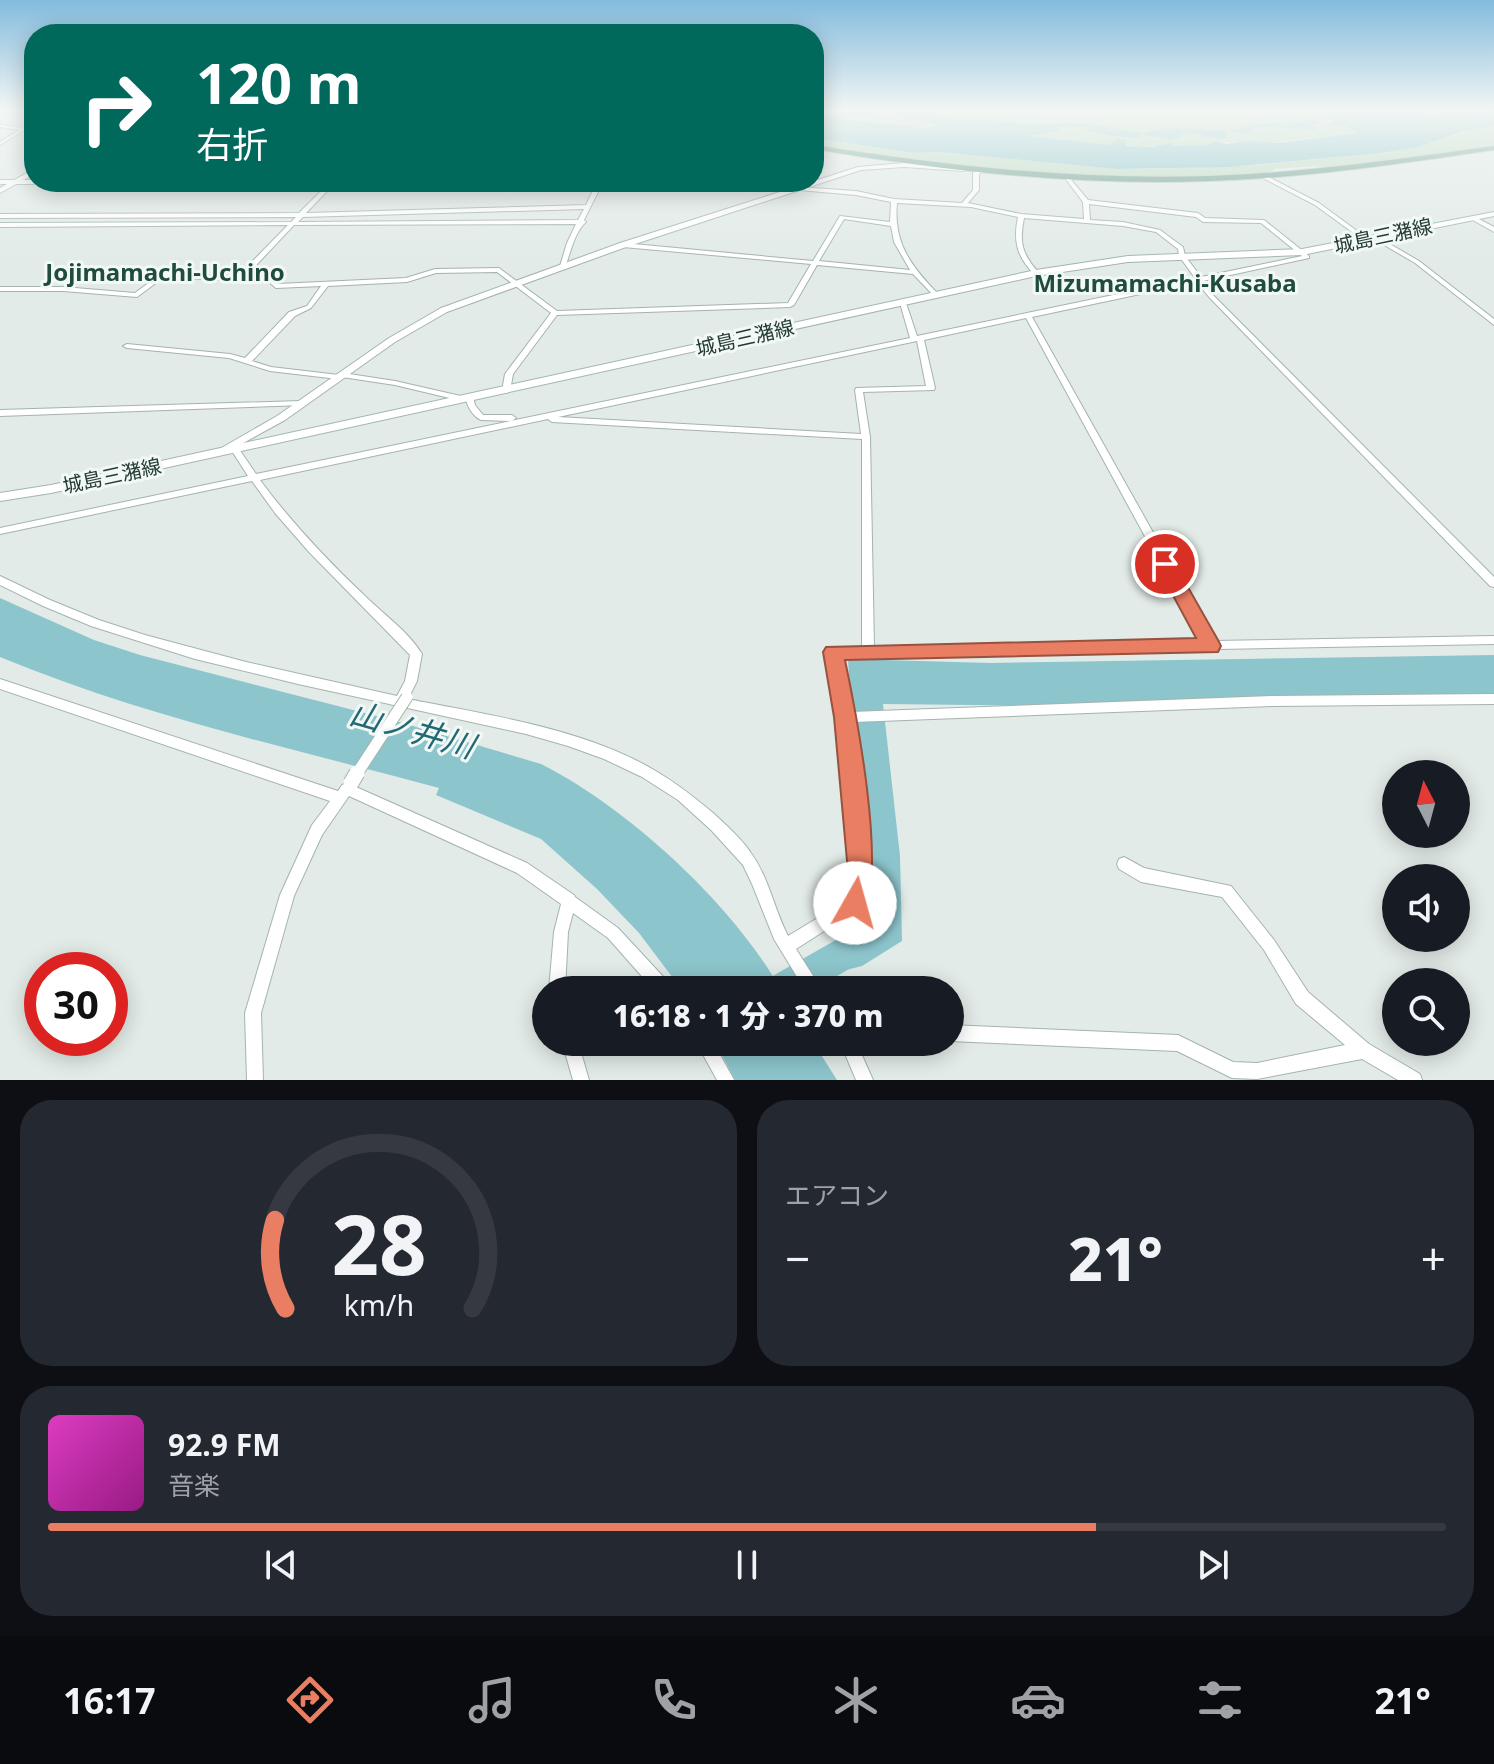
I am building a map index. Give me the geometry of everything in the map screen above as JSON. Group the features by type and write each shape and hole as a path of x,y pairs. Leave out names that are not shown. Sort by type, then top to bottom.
{"main road":[{"path":"914,161 980,171 1068,178 1263,176 1383,161"},
{"path":"0,191 24,177"},
{"name":"城島三潴線","path":"0,497 51,489 506,391 1036,273 1084,264 1182,256 1302,252 1494,214"}],"street":[{"path":"824,180 877,166 980,171"},
{"path":"963,205 975,192 976,173 980,171"},
{"path":"1263,176 1417,262 1494,323"},
{"path":"1068,178 1086,202 1087,220"},
{"path":"0,182 24,182"},
{"path":"824,190 1158,231 1181,248 1182,256 1199,281 1494,583"},
{"path":"240,278 323,192"},
{"path":"563,266 570,243 583,222 586,207 594,192"},
{"path":"255,1080 253,1013 287,895 312,839 404,700 416,654 408,642 367,605 228,449 426,319 563,266 787,192"},
{"path":"894,201 892,224 912,272 937,296"},
{"path":"0,531 1307,257 1262,221 1203,220 1198,215 1086,202"},
{"path":"0,216 300,216 586,207"},
{"path":"1021,216 1017,248 1022,261 1036,273"},
{"path":"0,289 63,289 137,295 162,275 271,280 276,286 407,280 435,271 499,270 555,313 790,305 842,217 892,224"},
{"path":"1473,218 1494,230"},
{"path":"0,231 5,225 583,222"},
{"path":"623,245 912,272"},
{"path":"247,361 292,314 309,307 325,285"},
{"path":"868,651 866,437 859,390 933,386 903,303"},
{"path":"506,391 509,374 555,313"},
{"path":"1028,316 1211,646"},
{"path":"127,346 230,356 282,371 395,383 467,399 474,410 488,419 539,418 866,437"},
{"path":"0,413 301,403"},
{"path":"0,580 27,595 134,635 543,732 640,768 681,793 714,823 751,864 779,936 805,976"},
{"path":"787,946 855,903 861,872 846,717 833,652 1494,640"},
{"path":"0,684 346,790 522,868 613,933 651,976"},
{"path":"846,717 1272,701 1494,699"},
{"path":"1124,864 1141,875 1226,891 1269,945 1302,998 1363,1050 1414,1080"},
{"path":"558,976 561,932 569,900"},
{"path":"964,1034 1178,1043 1232,1070 1257,1071 1363,1050"},
{"path":"574,1056 581,1080"},
{"path":"712,1056 726,1080"},
{"path":"854,1056 865,1080"}],"green space":[{"path":"932,161 1038,161 1117,169 1294,161 1378,161 1328,168 1274,169 1272,173 1111,178"}],"water":[{"path":"1038,161 1289,161 1228,167 1117,169"},
{"name":"山ノ井川","path":"0,598 94,640 140,655 396,721 541,764 608,806 676,861 736,925 772,976 671,976 639,933 597,889 541,839 436,795 439,788 162,714 0,657"},
{"path":"1494,655 1494,697 1070,706 883,704 900,856 902,941 862,966 842,971 826,948 863,920 848,659 991,663"},
{"path":"722,1056 822,1056 837,1080 735,1080"}],"waterway":[{"path":"805,976 857,945"}],"district":[{"name":"Jojimamachi-Uchino","path":"165,273"},
{"name":"Mizumamachi-Kusaba","path":"1165,284"}],"route":[{"path":"855,903 861,872 846,717 833,652 1211,646 1165,564"}]}
